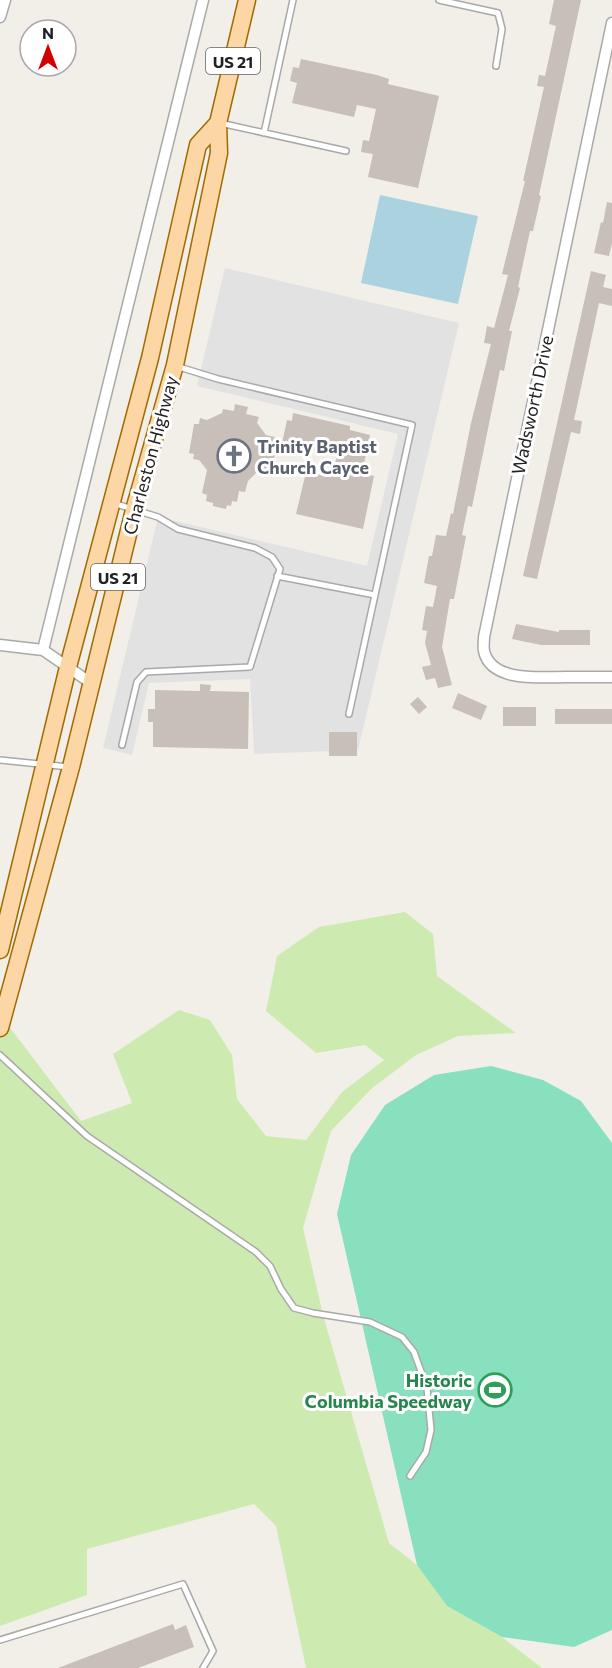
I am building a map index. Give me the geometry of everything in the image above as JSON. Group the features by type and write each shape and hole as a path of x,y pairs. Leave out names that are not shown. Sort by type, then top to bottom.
{"main road":[{"name":"Charleston Highway","path":"0,1028 71,767 134,510 174,365 219,153 218,123 247,0"},
{"name":"Charleston Highway","path":"0,950 68,667 150,358 198,145 218,123"}],"street":[{"path":"0,17 5,0"},
{"path":"43,650 203,0"},
{"name":"Wadsworth Drive","path":"612,23 484,637 484,651 489,662 502,672 541,678 612,677"},
{"path":"0,645 43,650 91,683"}],"lane":[{"path":"264,133 293,0"},
{"path":"439,0 498,13 502,29 496,66"},
{"path":"218,123 346,151"},
{"path":"174,365 218,379 412,425 349,714"},
{"path":"111,502 158,518 178,528 255,548 272,557 280,569 250,667 146,672 137,682 122,745"},
{"path":"277,576 375,596"},
{"path":"0,760 71,767"},
{"path":"0,1054 87,1136 256,1252 270,1266 281,1289 294,1308 370,1322 402,1336 414,1352 427,1388 431,1430 426,1452 410,1476"},
{"path":"0,1640 183,1584 213,1651 202,1668"}],"green space":[{"path":"405,912 433,934 437,976 516,1033 458,1036 416,1055 371,1089 331,1131 303,1228 323,1315 389,1543 417,1565 447,1606 502,1637 542,1668 306,1668 276,1526 254,1504 87,1549 87,1595 0,1626 0,1028 2,1017 81,1121 132,1103 113,1054 179,1010 210,1020 232,1055 237,1099 266,1136 306,1140 342,1092 384,1060 365,1045 316,1053 266,1011 277,956 319,927"},
{"name":"Historic Columbia Speedway","path":"491,1066 543,1080 581,1101 612,1143 612,1630 574,1647 502,1637 447,1606 417,1565 337,1214 351,1155 385,1105 434,1075"}],"shaded area":[{"path":"225,268 459,323 358,750 254,754 250,679 149,683 132,755 103,748 158,517 367,566 398,434 197,386"}],"water":[{"path":"380,195 478,216 458,304 361,283"}],"building":[{"path":"554,0 581,0 539,195 541,196 533,231 530,231 518,287 520,288 509,331 512,331 504,371 500,370 472,507 468,506 462,535 466,536 454,599 450,599 442,647 452,685 438,688 435,678 426,680 422,667 431,665 425,643 427,631 422,630 426,606 433,607 437,586 424,583 436,535 446,536 451,513 453,514 471,423 491,344 484,343 487,326 494,328 508,275 502,274 525,181 523,181 544,87 537,86 539,75 545,76 556,26 549,24"},
{"path":"301,59 377,75 389,79 388,84 439,96 418,188 368,177 373,154 361,152 363,140 369,141 376,109 357,105 354,117 292,103 297,83 290,81 293,67 299,68"},
{"path":"607,202 612,203 612,243 609,256 594,253"},
{"path":"591,271 606,275 603,287 612,289 612,306 599,303 574,420 582,421 580,434 571,432 537,579 523,576"},
{"name":"Trinity Baptist Church Cayce","path":"235,404 248,407 246,414 259,417 257,423 266,435 279,438 271,471 264,469 262,474 256,473 248,481 245,492 239,491 237,502 232,501 231,506 227,505 226,509 213,506 213,503 206,501 207,495 202,493 207,470 199,460 193,459 194,454 189,453 194,424 199,424 200,418 207,420 222,413 223,409 234,411"},
{"path":"293,413 350,426 350,430 370,435 362,473 374,476 363,529 296,514 306,472 332,477 337,455 282,443 287,420 292,421"},
{"path":"516,624 559,632 559,630 590,630 590,645 541,645 512,639"},
{"path":"200,684 211,685 210,691 249,692 248,749 153,747 153,722 148,722 148,709 155,709 155,690 200,691"},
{"path":"458,693 487,706 481,720 452,708"},
{"path":"418,697 427,707 419,714 410,704"},
{"path":"503,707 536,707 536,726 503,726"},
{"path":"555,709 612,709 612,724 555,724"},
{"path":"329,732 357,732 357,756 329,756"},
{"path":"173,1624 175,1630 186,1625 194,1647 138,1668 58,1668"}],"place":[{"name":"Trinity Baptist Church Cayce","path":"234,456"},
{"name":"Historic Columbia Speedway","path":"495,1390"}]}
